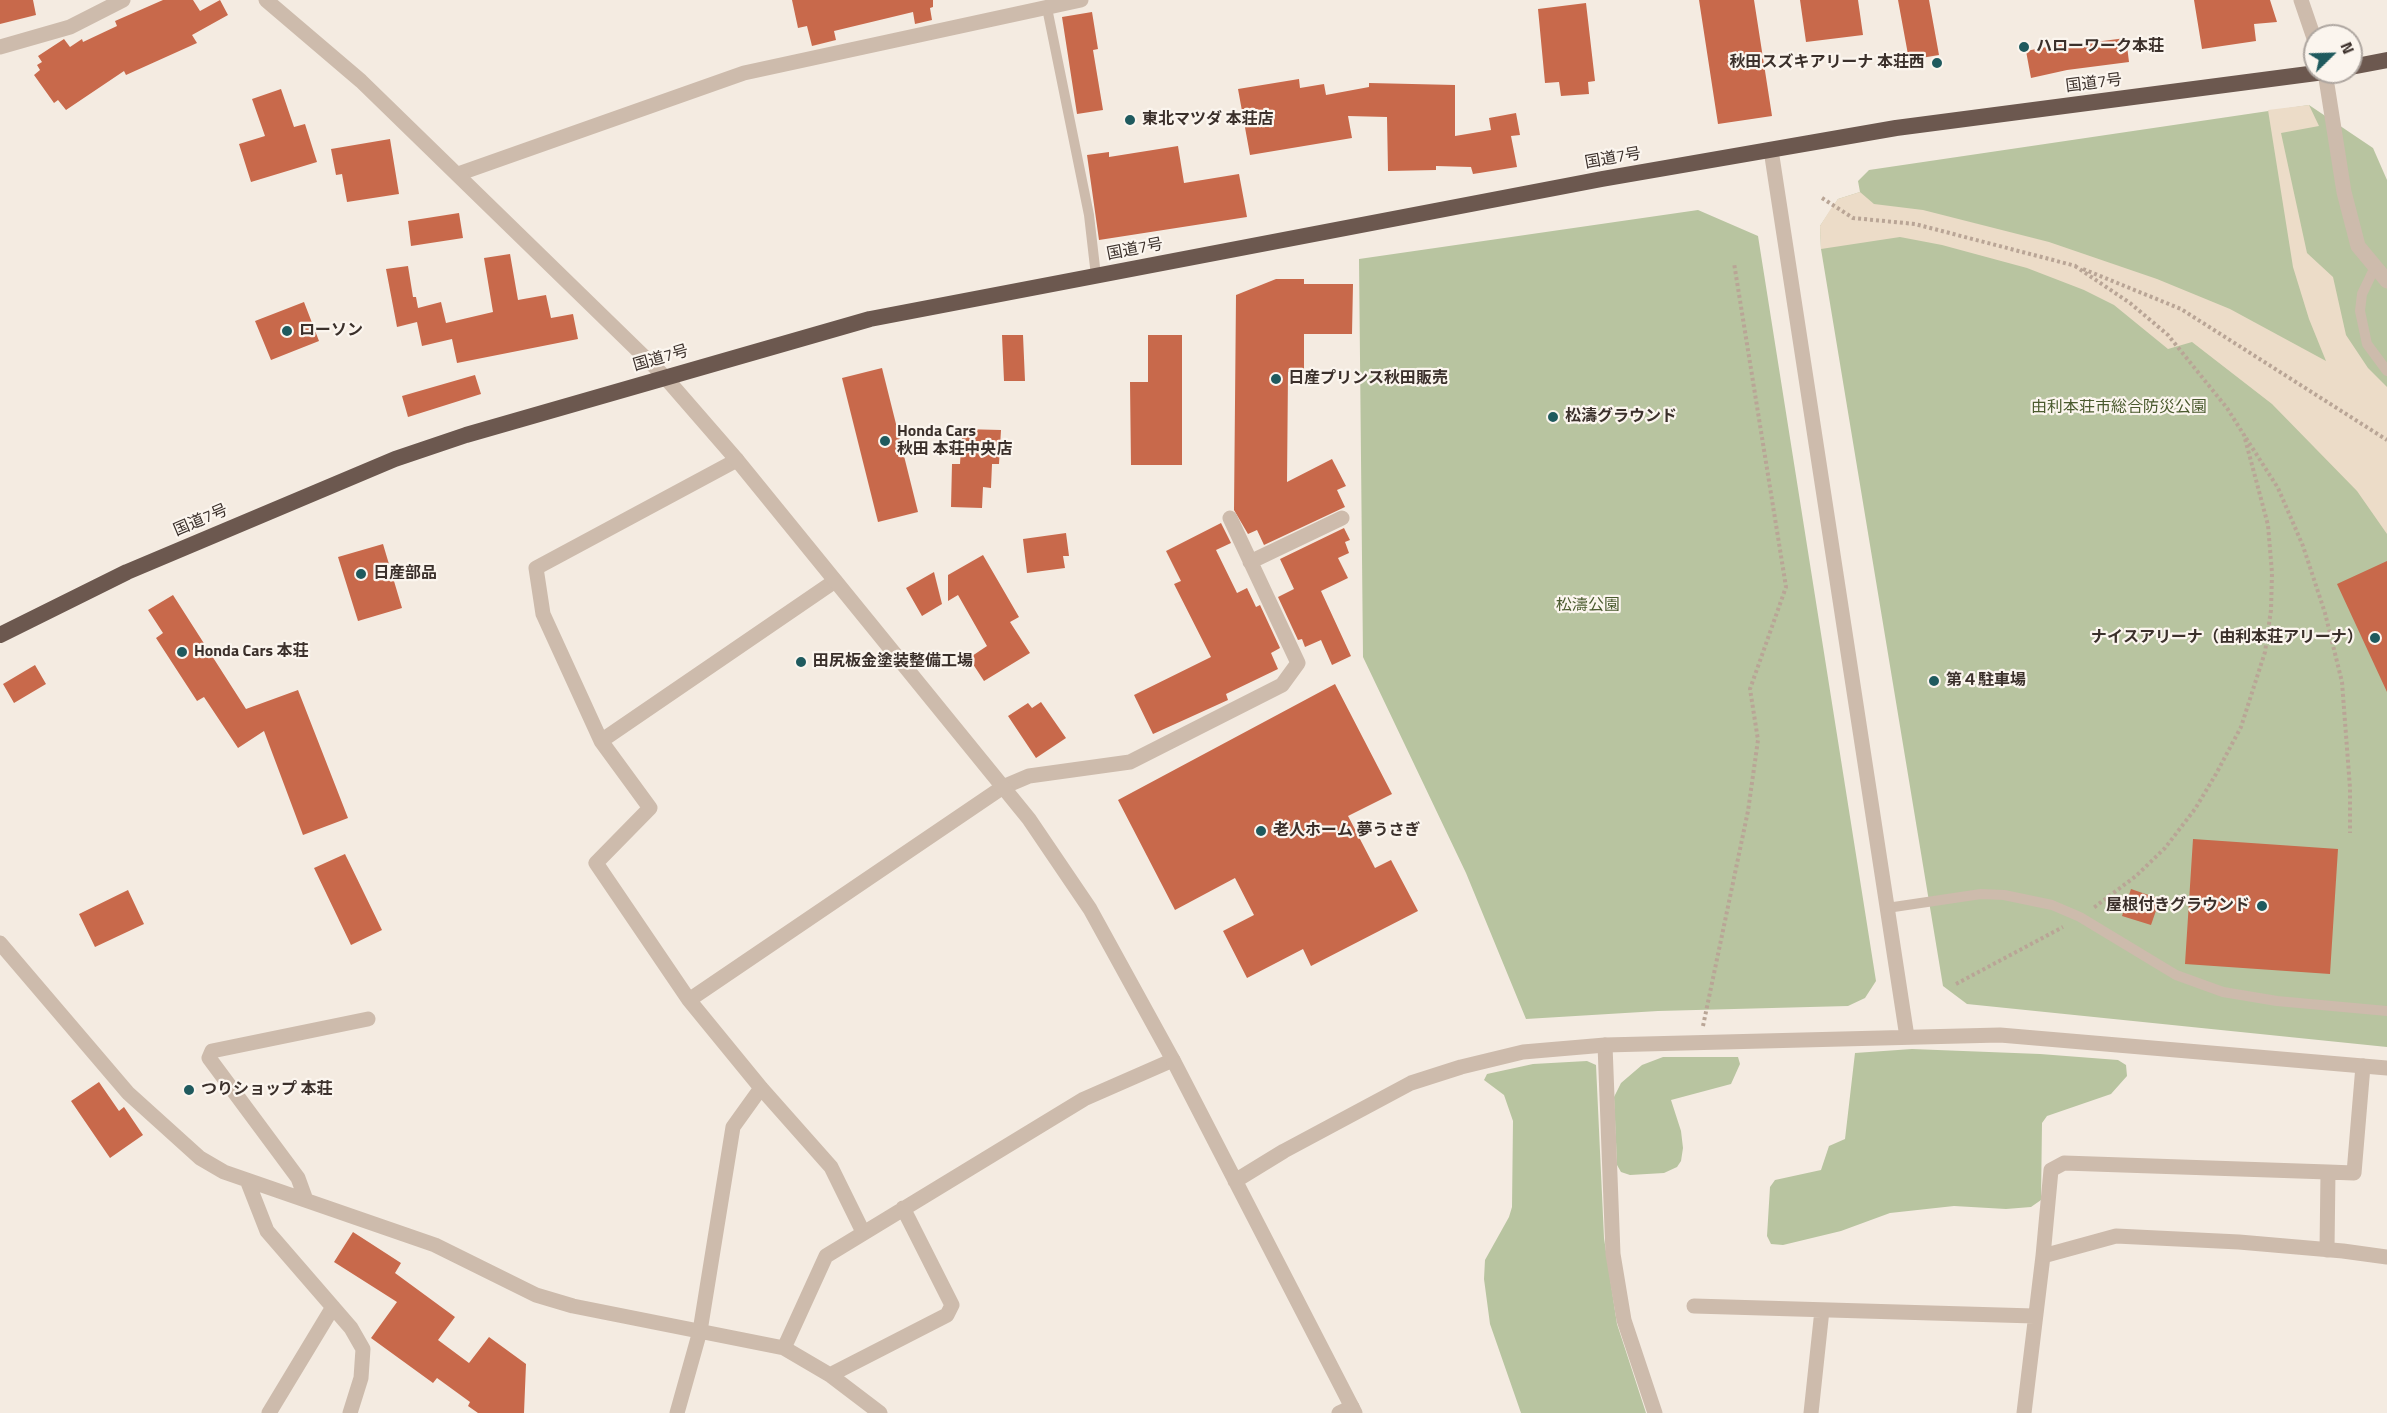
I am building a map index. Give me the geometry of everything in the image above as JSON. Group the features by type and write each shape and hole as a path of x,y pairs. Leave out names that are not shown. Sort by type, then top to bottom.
{"highway":[{"path":"2363,65 2387,60"},
{"name":"国道7号","path":"0,635 127,572 395,459 466,435 664,376 870,319 1602,179 1896,128 2303,75"}],"street":[{"path":"0,47 70,27 123,0"},
{"path":"266,0 361,81 664,376 737,460 1029,819 1090,909 1173,1060 1348,1411"},
{"path":"458,174 744,73 1046,4 1082,0"},
{"path":"2301,0 2309,24"},
{"path":"2327,84 2344,192 2358,246 2387,281"},
{"path":"1771,150 1907,1037"},
{"path":"737,460 536,568 543,614 601,741 650,808 596,863 689,1000 761,1088 831,1167 863,1232"},
{"path":"689,1000 1003,787 1029,776 1130,762 1282,685 1298,663 1230,518"},
{"path":"1251,562 1342,518"},
{"path":"601,741 835,580"},
{"path":"0,943 128,1092 200,1158 224,1172 435,1245 536,1295 573,1306 784,1348 830,1375 880,1413"},
{"path":"306,1200 297,1178 209,1058 212,1051 368,1019"},
{"path":"1235,1181 1303,1140 1411,1083 1461,1066 1523,1052 1605,1045 2000,1035 2387,1068"},
{"path":"1605,1045 1613,1254 1624,1320 1655,1413"},
{"path":"784,1348 826,1256 1084,1099 1173,1060"},
{"path":"2024,1413 2051,1170 2064,1163 2354,1173 2363,1066"},
{"path":"677,1413 700,1331 733,1127 761,1088"},
{"path":"2327,1250 2328,1172"},
{"path":"247,1180 267,1231 351,1328 363,1349 361,1378 350,1413"},
{"path":"830,1375 947,1315 951,1305 903,1208"},
{"path":"2043,1256 2116,1236 2327,1250 2387,1257"},
{"path":"1694,1306 2034,1316"},
{"path":"269,1413 333,1307"},
{"path":"1811,1413 1822,1310"}],"lane":[{"path":"1046,4 1089,215 1096,276"},
{"path":"2375,267 2362,294 2360,311 2367,344 2387,371"},
{"path":"1887,908 1981,894 2004,895 2052,905 2080,917 2176,975 2223,992 2277,1001 2387,1011"}],"path":[{"path":"1822,198 1853,218 1915,224 2075,266 2181,309 2387,440"},
{"path":"1703,1027 1748,811 1758,740 1750,689 1786,586 1734,263"},
{"path":"2075,266 2130,303 2168,334 2198,369 2278,488 2303,546 2325,613 2342,682 2350,776 2350,833"},
{"path":"1956,984 2080,917 2136,876 2171,840 2216,774 2241,727 2265,652 2271,610 2272,573 2268,525 2244,435"}],"green space":[{"name":"由利本荘市総合防災公園","path":"2309,105 2373,148 2387,180 2387,1047 1967,1004 1943,986 1821,249 1820,226 1838,199 1860,192 1858,181 1869,170"},
{"name":"松濤公園","path":"1698,210 1758,236 1876,981 1865,998 1848,1006 1658,1011 1526,1019 1466,873 1363,657 1359,259"},
{"path":"1912,1049 2040,1054 2118,1060 2126,1065 2127,1076 2111,1094 2047,1116 2042,1123 2041,1200 2031,1207 2006,1209 1954,1206 1890,1213 1841,1231 1783,1245 1771,1244 1767,1236 1770,1187 1775,1180 1821,1170 1829,1146 1845,1139 1855,1053"},
{"path":"1663,1057 1738,1057 1740,1064 1731,1084 1671,1100 1681,1131 1683,1148 1681,1161 1677,1167 1664,1173 1630,1175 1621,1172 1617,1165 1614,1097 1621,1083 1642,1065"},
{"path":"1587,1061 1596,1065 1604,1238 1617,1324 1646,1413 1521,1413 1490,1324 1484,1279 1485,1260 1509,1217 1512,1207 1513,1121 1504,1095 1484,1080 1487,1074 1533,1064"}],"shaded area":[{"path":"2309,105 2319,126 2281,133 2307,253 2333,277 2346,335 2368,368 2387,387 2387,534 2357,491 2272,404 2192,342 2168,349 2114,305 2084,290 2027,268 1942,245 1900,237 1821,249 1820,226 1830,210 1838,199 1860,192 1874,204 1923,210 2049,242 2157,279 2230,309 2326,361 2309,319 2293,267 2268,110"}],"building":[{"path":"0,0 33,0 36,15 0,24"},
{"path":"163,0 193,0 200,11 220,0 228,15 192,35 197,43 126,75 124,71 66,110 58,100 54,103 34,75 40,70 37,65 42,62 38,56 64,39 70,47 82,39 83,42 117,26 115,21"},
{"path":"792,0 933,0 933,7 930,8 932,20 915,24 913,12 834,31 836,40 812,46 807,26 798,28"},
{"path":"1699,0 1754,0 1772,116 1718,124"},
{"path":"1800,0 1858,0 1863,35 1806,42"},
{"path":"1898,0 1929,0 1939,55 1909,60"},
{"path":"2194,0 2270,0 2277,22 2254,24 2256,41 2202,49"},
{"path":"1586,3 1595,81 1588,82 1589,94 1561,96 1559,82 1545,83 1538,9"},
{"path":"1092,12 1098,49 1093,50 1103,110 1077,114 1062,17"},
{"path":"2126,38 2129,62 2067,70 2031,78 2026,51 2062,44 2063,46"},
{"path":"1299,79 1300,88 1324,84 1326,95 1369,87 1369,83 1455,85 1455,136 1491,130 1489,118 1516,113 1520,135 1511,136 1517,167 1473,174 1471,167 1436,166 1436,170 1388,171 1387,117 1348,116 1352,138 1250,155 1238,89"},
{"path":"281,89 294,127 305,124 317,162 251,182 239,144 265,136 252,99"},
{"path":"390,139 399,194 347,202 342,174 336,175 331,149"},
{"path":"1178,146 1184,183 1239,174 1247,217 1099,240 1087,155 1109,152 1109,157"},
{"path":"459,213 463,238 411,246 408,221"},
{"path":"510,254 518,300 546,295 551,318 573,314 578,339 457,363 452,339 422,346 417,322 397,327 386,269 408,266 413,297 416,297 418,308 441,302 446,323 493,312 484,258"},
{"path":"1276,279 1304,279 1304,284 1353,284 1352,334 1304,334 1304,373 1288,372 1287,482 1332,459 1346,486 1337,490 1345,507 1264,545 1257,530 1248,534 1234,510 1236,295"},
{"name":"ローソン","path":"304,302 319,341 271,360 255,321"},
{"path":"1002,335 1023,335 1025,381 1004,381"},
{"path":"1148,335 1182,335 1182,465 1131,465 1130,382 1148,382"},
{"path":"882,368 918,512 878,522 842,378"},
{"path":"475,375 481,394 408,417 402,396"},
{"path":"962,429 1001,430 999,464 992,464 991,488 983,487 982,508 951,507 952,464 960,464"},
{"path":"1221,523 1231,543 1216,550 1237,593 1247,588 1256,607 1260,605 1280,648 1271,653 1278,669 1226,694 1228,700 1153,734 1134,695 1211,657 1174,584 1181,581 1166,551"},
{"path":"1344,528 1350,540 1345,542 1349,553 1338,558 1348,578 1321,591 1351,656 1332,665 1321,640 1305,647 1302,639 1298,640 1278,597 1294,589 1280,559"},
{"path":"1066,533 1069,556 1063,556 1065,568 1027,573 1023,539"},
{"path":"383,544 402,608 358,621 338,557"},
{"path":"983,555 1019,617 1010,622 1030,653 984,681 969,658 987,646 958,595 948,601 948,575"},
{"name":"ナイスアリーナ（由利本荘アリーナ）","path":"2387,561 2387,692 2337,584"},
{"path":"934,572 942,604 922,616 906,588"},
{"path":"173,595 246,709 298,690 348,818 303,835 264,731 238,748 204,697 197,701 156,638 163,633 148,610"},
{"path":"35,665 46,684 14,703 3,684"},
{"name":"老人ホーム 夢うさぎ","path":"1335,684 1392,794 1348,816 1375,868 1391,860 1418,911 1311,966 1303,949 1247,978 1223,931 1254,915 1235,878 1175,910 1118,800"},
{"path":"1041,702 1066,738 1036,758 1008,716 1028,703 1032,708"},
{"name":"屋根付きグラウンド","path":"2193,839 2338,849 2330,974 2185,964"},
{"path":"345,854 382,930 351,945 314,868"},
{"path":"2131,889 2160,899 2151,925 2122,916"},
{"path":"128,890 144,924 95,947 79,914"},
{"path":"99,1082 119,1111 124,1107 143,1135 110,1158 71,1101"},
{"path":"353,1232 401,1263 395,1273 455,1317 438,1340 469,1363 489,1337 526,1364 524,1413 478,1413 468,1406 470,1402 437,1378 433,1383 371,1338 397,1302 334,1262"}],"place":[{"name":"ハローワーク本荘","path":"2024,47"},
{"name":"秋田スズキアリーナ 本荘西","path":"1937,63"},
{"name":"東北マツダ 本荘店","path":"1130,120"},
{"name":"ローソン","path":"287,331"},
{"name":"日産プリンス秋田販売","path":"1276,379"},
{"name":"松濤グラウンド","path":"1553,417"},
{"name":"Honda Cars 秋田 本荘中央店","path":"885,441"},
{"name":"日産部品","path":"361,574"},
{"name":"ナイスアリーナ（由利本荘アリーナ）","path":"2375,638"},
{"name":"Honda Cars 本荘","path":"182,652"},
{"name":"田尻板金塗装整備工場","path":"801,662"},
{"name":"第４駐車場","path":"1934,681"},
{"name":"老人ホーム 夢うさぎ","path":"1261,831"},
{"name":"屋根付きグラウンド","path":"2262,906"},
{"name":"つりショップ 本荘","path":"189,1090"}]}
